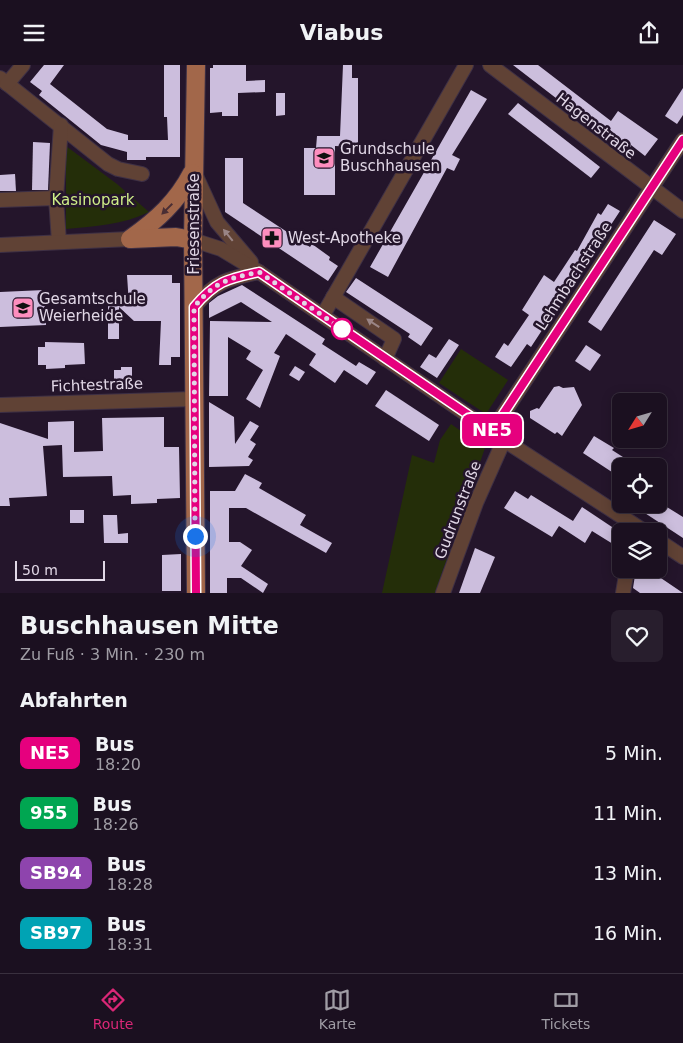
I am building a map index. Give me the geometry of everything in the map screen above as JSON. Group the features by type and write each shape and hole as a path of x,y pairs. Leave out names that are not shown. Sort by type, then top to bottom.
{"main road":[{"name":"Friesenstraße","path":"196,65 193,240 196,593"},
{"path":"130,239 169,208 183,191 194,170"},
{"path":"130,239 176,237 193,240"}],"street":[{"path":"23,65 4,81 108,164 118,169 142,174"},
{"path":"323,315 466,65"},
{"name":"Hagenstraße","path":"490,65 650,188 683,211"},
{"path":"59,242 56,198 61,125"},
{"name":"Lehmbachstraße","path":"492,431 683,140"},
{"path":"194,170 217,222 259,272"},
{"path":"0,200 56,198"},
{"path":"0,245 130,239"},
{"path":"193,240 221,249 259,272 504,440 632,523"},
{"path":"194,307 215,285 233,278 259,272"},
{"path":"333,297 394,339 386,359"},
{"name":"Fichtestraße","path":"0,405 194,399"},
{"name":"Gudrunstraße","path":"444,593 476,503 504,440"},
{"path":"667,546 683,557"},
{"path":"623,593 626,578"}],"green space":[{"name":"Kasinopark","path":"66,146 117,184 149,212 129,220 98,226 66,229"},
{"path":"461,349 508,380 486,414 439,383"},
{"path":"451,424 485,448 435,593 382,593 412,455 434,463 440,440"}],"building":[{"path":"44,65 64,65 50,84 107,129 128,135 128,140 168,140 167,117 164,117 164,65 180,65 180,157 146,157 146,160 127,160 127,152 101,145 39,95 42,91 30,82"},
{"path":"213,65 246,65 246,81 265,80 265,92 238,93 238,116 222,116 222,112 210,113 210,68 213,68"},
{"path":"343,65 352,65 352,78 358,78 358,147 335,146 335,195 304,195 304,148 316,148 317,136 340,136"},
{"path":"513,65 538,65 611,121 618,111 658,139 645,156 631,145 630,148 594,120 591,125"},
{"path":"683,88 683,115 677,124 665,116"},
{"path":"471,90 487,99 452,155 460,159 454,171 447,168 388,277 370,267"},
{"path":"276,93 285,93 285,115 276,116"},
{"path":"518,103 600,167 591,178 508,114"},
{"path":"33,142 50,143 48,190 32,190"},
{"path":"225,158 243,158 243,203 310,247 312,244 330,257 329,260 338,266 328,281 225,212"},
{"path":"15,174 16,191 0,191 0,175"},
{"path":"608,204 620,211 531,347 527,344 511,367 495,357 504,343 508,346 529,315 522,310 544,275 554,282 575,250 577,251 598,213 601,215"},
{"path":"654,220 676,234 662,255 654,250 601,331 588,322"},
{"path":"127,275 172,275 172,283 180,283 180,357 171,357 171,365 159,365 161,321 134,321 119,307 119,339 108,339 108,306 129,305"},
{"path":"356,278 433,328 421,346 408,337 410,334 346,292"},
{"path":"242,285 325,339 322,344 356,366 359,362 376,372 367,385 344,370 335,383 309,365 316,354 286,334 274,353 280,356 260,408 246,399 263,370 246,359 251,351 228,337 228,396 209,396 210,321 272,322 241,302 209,318 209,303 218,296"},
{"name":"Gesamtschule Weierheide","path":"44,290 46,325 0,327 0,292"},
{"path":"449,339 459,345 437,378 420,367 429,354 436,358"},
{"path":"45,342 84,343 85,364 65,365 65,368 46,369 46,365 38,365 38,347 45,347"},
{"path":"586,345 601,355 590,371 575,361"},
{"path":"295,366 305,372 299,381 289,375"},
{"path":"121,367 132,367 132,383 114,383 114,370 121,370"},
{"path":"559,386 563,388 574,387 582,405 562,436 557,432 555,434 530,418 530,411 539,409 554,387"},
{"path":"386,390 439,425 429,441 375,406"},
{"path":"209,402 234,417 235,444 250,421 259,426 250,440 256,444 248,457 253,460 249,466 209,467"},
{"path":"164,417 164,447 179,447 180,498 157,499 157,503 131,504 131,495 113,496 112,476 63,477 62,445 43,446 47,496 9,498 10,506 0,506 0,423 48,439 48,422 74,421 74,452 103,451 102,418"},
{"path":"594,436 614,448 612,450 624,458 612,458 612,472 583,453"},
{"path":"245,474 262,483 259,488 306,515 300,525 332,543 326,553 246,508 229,508 229,542 240,542 252,550 241,566 268,584 263,593 241,578 227,578 227,593 210,593 210,491 235,491"},
{"path":"515,491 528,499 531,495 573,521 582,507 612,527 612,543 592,531 585,543 559,526 552,537 504,508"},
{"path":"667,507 683,517 683,538 667,528 667,523 660,523 645,513 667,513"},
{"path":"70,510 84,510 84,523 70,523"},
{"path":"103,515 117,515 118,534 128,533 128,543 104,543"},
{"path":"475,548 495,557 480,593 459,593"},
{"path":"181,554 181,591 162,591 162,555"},
{"path":"635,578 661,578 683,593 640,593 633,588"}],"bus line":[{"name":"NE5","path":"196,593 194,307 206,293 215,285 233,278 259,272 492,431 683,140"}],"place":[{"name":"Grundschule Buschhausen","path":"324,158"},
{"name":"West-Apotheke","path":"272,238"},
{"name":"Gesamtschule Weierheide","path":"23,308"}],"route":[{"path":"195,536 194,307 215,285 233,278 259,272 342,329"}]}
